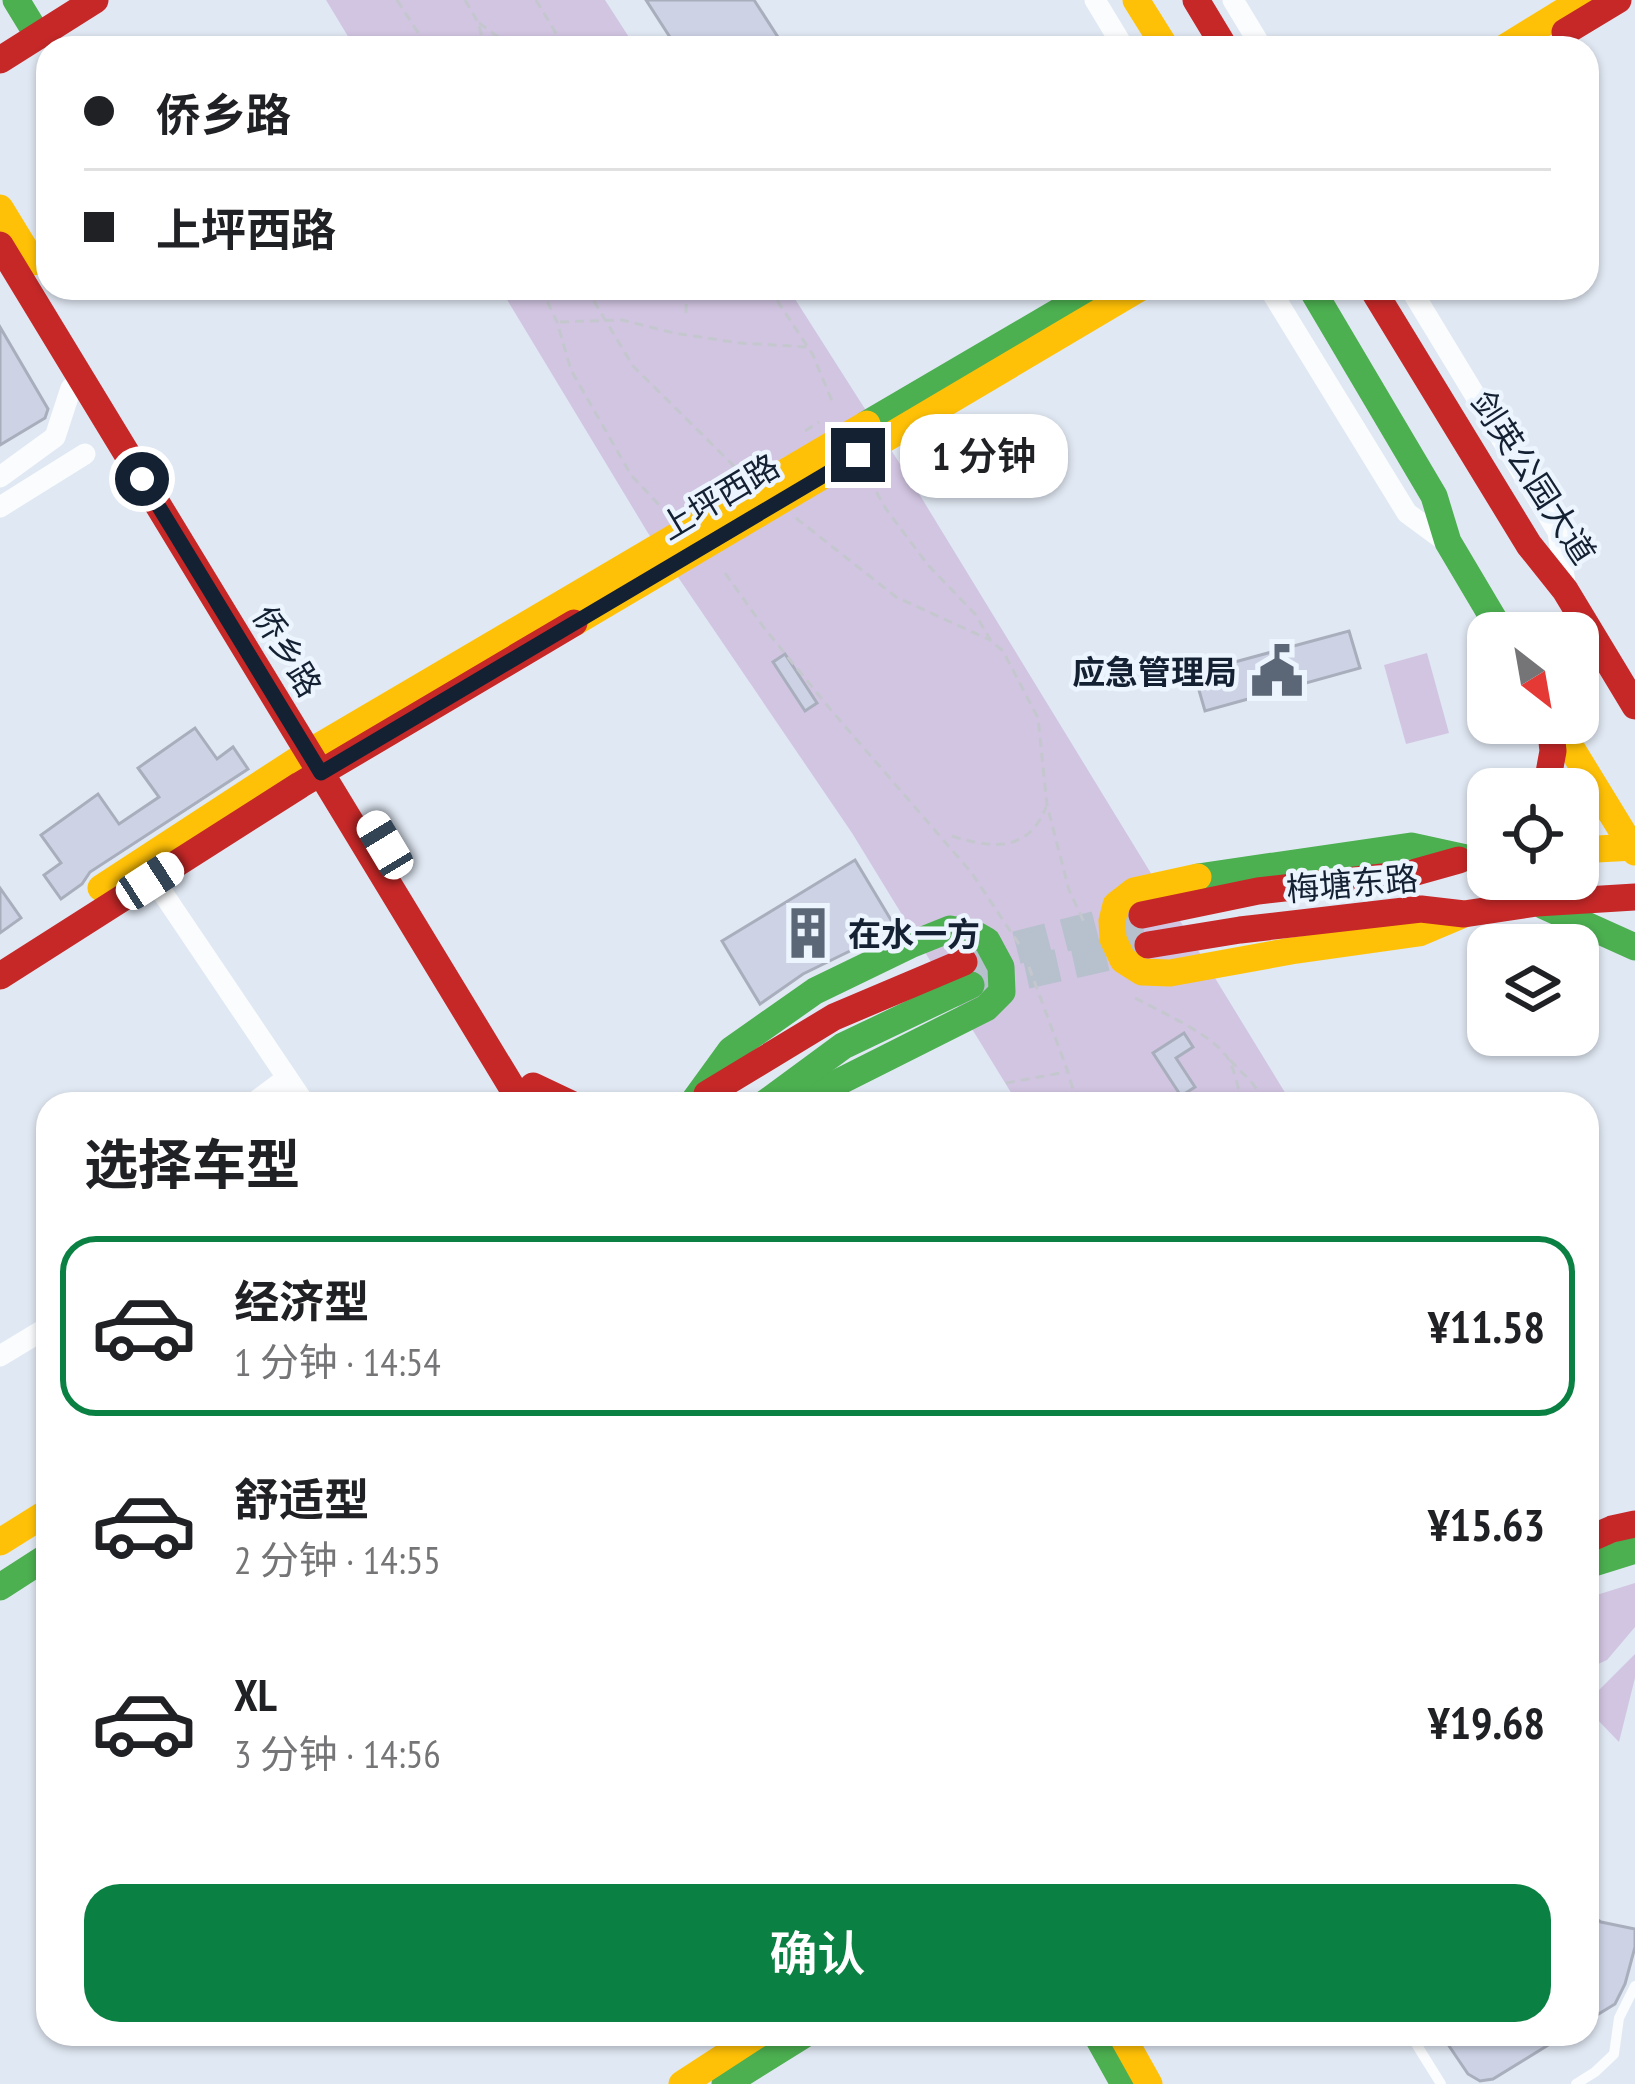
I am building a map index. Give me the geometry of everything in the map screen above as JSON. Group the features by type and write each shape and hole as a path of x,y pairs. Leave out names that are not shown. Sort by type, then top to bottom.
{"street":[{"path":"0,6 13,0 13,55"},
{"path":"41,36 95,0"},
{"path":"1094,0 1116,36"},
{"path":"1136,0 1158,36"},
{"path":"1196,0 1218,36"},
{"path":"1233,0 1255,36"},
{"path":"1524,36 1582,0"},
{"path":"1559,36 1618,0"},
{"name":"侨乡路","path":"0,208 36,268"},
{"name":"侨乡路","path":"0,244 322,759"},
{"name":"侨乡路","path":"55,300 521,1092"},
{"name":"上坪西路","path":"322,759 1079,300"},
{"name":"上坪西路","path":"322,759 1119,300"},
{"path":"1276,300 1407,513 1448,542"},
{"path":"1319,300 1434,496 1448,542 1490,612"},
{"name":"剑英公园大道","path":"1379,300 1529,545 1565,590 1573,612"},
{"path":"1417,300 1558,532 1565,590"},
{"path":"0,476 56,436 71,388"},
{"path":"0,507 85,454"},
{"name":"剑英公园大道","path":"1599,662 1635,706"},
{"path":"1567,744 1634,848"},
{"path":"0,953 322,759"},
{"path":"0,976 322,759"},
{"path":"1464,914 1419,933 1170,973 1142,972 1123,960 1113,939 1112,921 1117,905 1134,891 1158,884 1411,846 1467,855"},
{"path":"1599,849 1634,848"},
{"name":"梅塘东路","path":"1142,916 1258,891 1409,874 1467,860"},
{"path":"156,883 297,1092"},
{"name":"梅塘东路","path":"1148,945 1420,909 1464,914 1635,897"},
{"path":"1537,904 1635,947"},
{"path":"700,1092 731,1050 815,991 950,929 988,941 1000,967 1002,992 986,1008 819,1092"},
{"path":"710,1092 834,1017 968,973 843,1046 780,1092"},
{"path":"268,1092 287,1078"},
{"path":"0,1356 36,1334"},
{"path":"0,1542 36,1520"},
{"path":"1599,1536 1635,1524"},
{"path":"1599,1561 1635,1550"},
{"path":"0,1586 36,1564"},
{"path":"682,2084 741,2046"},
{"path":"725,2084 786,2046"},
{"path":"1103,2046 1124,2084"},
{"path":"1128,2046 1149,2084"}],"lane":[{"path":"1576,2084 1613,2054 1619,2018 1635,1986"},
{"path":"1417,2046 1441,2084"}],"path":[{"path":"398,0 420,36"},
{"path":"465,0 482,36"},
{"path":"536,0 558,36"},
{"path":"478,22 497,36"},
{"path":"547,300 571,370 631,475 663,509"},
{"path":"686,313 687,300"},
{"path":"777,300 821,370 832,401"},
{"path":"557,322 622,320 740,343 808,347"},
{"path":"862,468 928,565 1004,651 1038,718 1047,805 1069,890 1085,924"},
{"path":"724,573 831,710 971,872 1018,939 1074,1092"},
{"path":"952,836 975,843 1010,844 1041,821 1047,805"},
{"path":"1123,992 1184,1023 1220,1049 1259,1092"},
{"path":"1229,1059 1239,1092"},
{"path":"1006,1084 1068,1072"}],"shaded area":[{"path":"326,0 605,0 628,36 348,36"},
{"path":"507,300 796,300 1285,1092 1011,1092 852,833 648,533"},
{"path":"1427,653 1449,733 1406,744 1384,665"},
{"path":"1635,1583 1635,1627 1599,1664 1599,1594"},
{"path":"1635,1654 1635,1678 1619,1742 1599,1721 1599,1690"}],"building":[{"path":"646,0 754,0 777,36 669,36"},
{"path":"0,327 48,409 45,418 0,445"},
{"name":"应急管理局","path":"1349,631 1360,668 1205,711 1194,673"},
{"path":"785,654 817,703 805,711 773,662"},
{"path":"195,728 217,759 233,747 248,769 90,872 61,899 44,875 61,863 41,835 98,794 119,824 159,797 138,768"},
{"name":"在水一方","path":"855,860 894,925 803,974 760,1004 722,941"},
{"path":"0,888 21,918 0,933"},
{"path":"1184,1033 1193,1047 1176,1058 1195,1087 1178,1092 1153,1053"},
{"path":"1599,1921 1635,1929 1635,1947 1615,2004 1599,2014"},
{"path":"1449,2046 1547,2046 1493,2079 1480,2081 1468,2074"}],"tunnel":[{"path":"969,960 1140,916"},
{"path":"978,983 1145,946"}],"traffic: fast":[{"path":"16,0 38,36"},
{"path":"867,424 1079,300"},
{"path":"1318,300 1434,496 1448,542 1490,612"},
{"path":"1198,877 1411,846 1466,858"},
{"path":"1544,906 1635,947"},
{"path":"701,1092 731,1050 815,991 950,929 987,941 1001,967 1002,992 986,1008 819,1092"},
{"path":"780,1092 843,1046 971,985"},
{"path":"1599,1561 1635,1550"},
{"path":"0,1587 36,1564"},
{"path":"725,2084 786,2046"},
{"path":"1103,2046 1124,2084"}],"traffic: slow":[{"path":"1136,0 1158,36"},
{"path":"1524,36 1582,0"},
{"path":"0,208 33,262"},
{"path":"574,623 1120,300"},
{"path":"101,888 308,753 867,424"},
{"path":"1569,744 1635,852"},
{"path":"1599,849 1635,847"},
{"path":"1198,877 1134,891 1116,905 1113,939 1123,960 1142,972 1170,973 1419,933 1464,914"},
{"path":"0,1542 36,1520"},
{"path":"682,2084 741,2046"},
{"path":"1128,2046 1149,2084"}],"traffic: jam":[{"path":"38,36 95,0"},
{"path":"1196,0 1218,36"},
{"path":"1565,32 1618,0"},
{"path":"0,60 36,37"},
{"path":"0,245 515,1092"},
{"path":"1379,300 1529,545 1565,590 1635,706"},
{"path":"0,976 300,785 574,623"},
{"path":"1550,768 1552,744"},
{"path":"1142,915 1258,891 1409,874 1459,860"},
{"path":"1148,945 1421,909 1464,914 1537,903 1635,897"},
{"path":"710,1092 834,1017 964,962"},
{"path":"533,1086 546,1092"},
{"path":"1599,1535 1635,1524"}],"place":[{"name":"应急管理局","path":"1277,671"},
{"name":"在水一方","path":"808,933"}],"route":[{"path":"142,479 321,773 858,455"}]}
